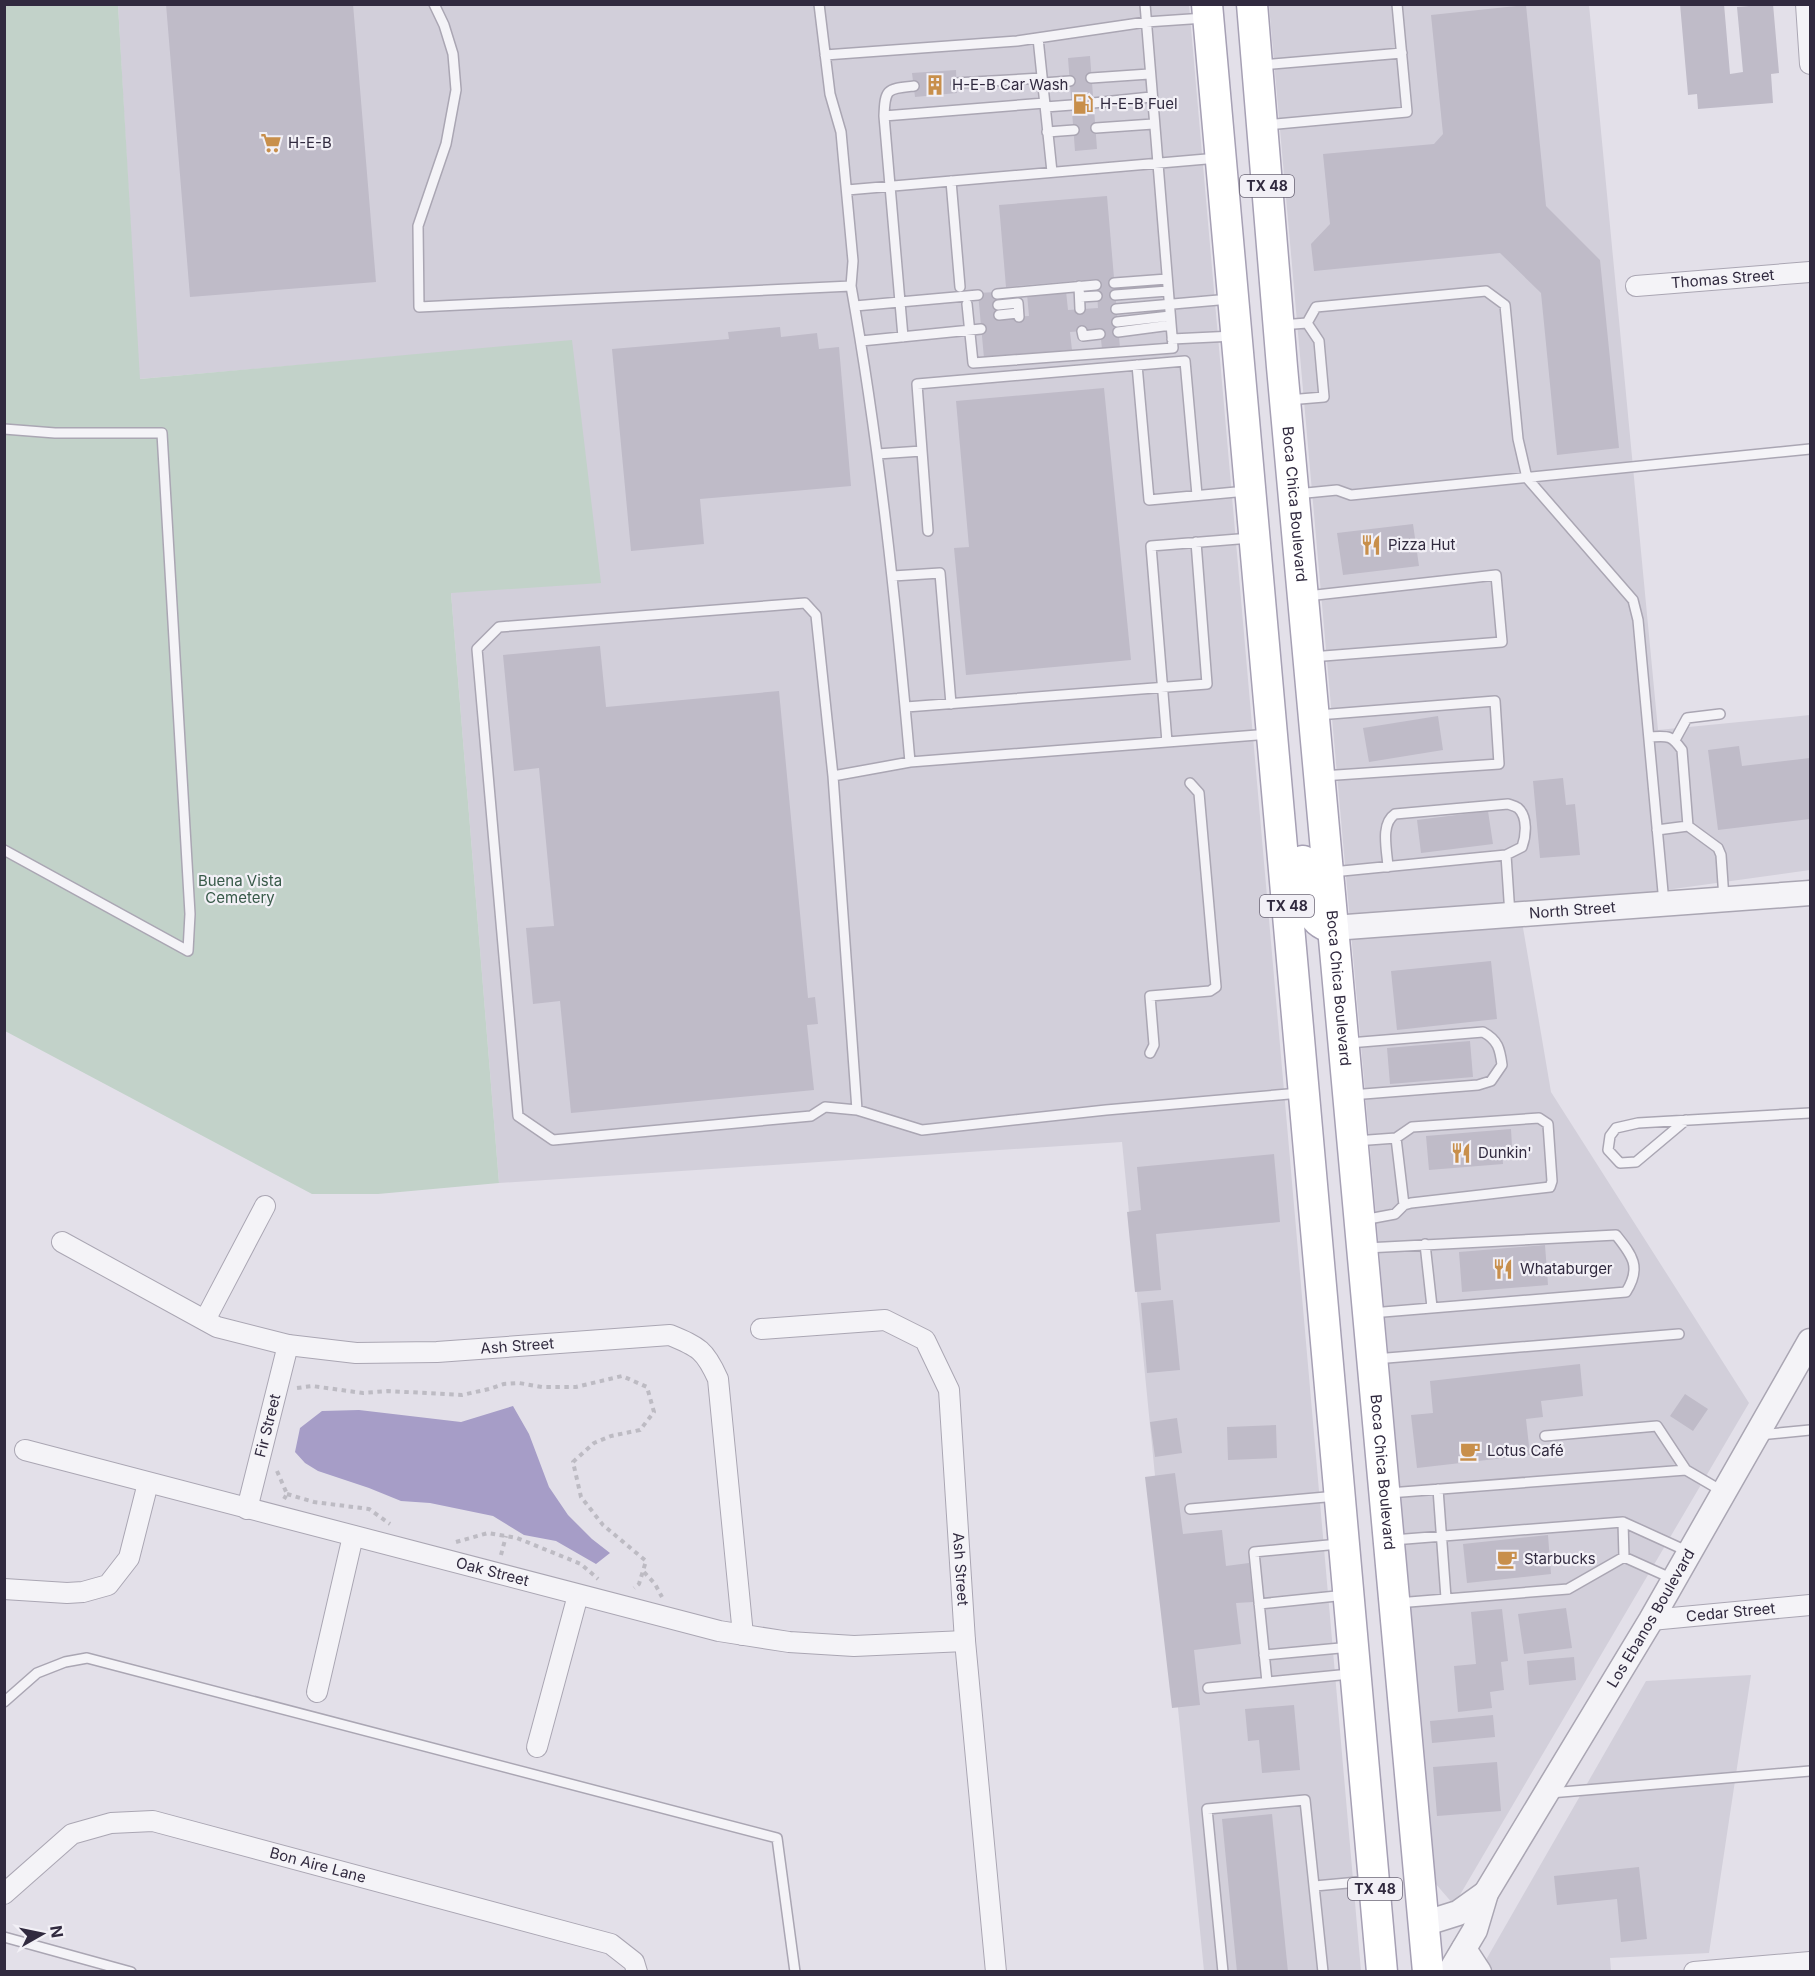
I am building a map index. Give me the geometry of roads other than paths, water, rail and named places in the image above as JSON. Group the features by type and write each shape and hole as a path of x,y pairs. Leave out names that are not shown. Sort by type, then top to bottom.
{"main road":[{"name":"Boca Chica Boulevard","path":"1257,5 1257,65 1262,126 1293,324 1286,400 1428,1971"},
{"name":"TX 48","path":"1207,11 1382,1971"},
{"path":"1260,607 1284,634 1306,898 1312,914 1321,926 1333,928"},
{"path":"1292,956 1305,955 1314,962 1319,973 1345,1265 1367,1299"}],"street":[{"path":"1806,4 1810,64"},
{"name":"Thomas Street","path":"1636,286 1810,272"},
{"name":"North Street","path":"1333,928 1810,893"},
{"path":"205,1320 265,1206"},
{"name":"Ash Street","path":"62,1242 217,1327 288,1345 356,1353 438,1352 670,1335 697,1347 710,1360 718,1379 743,1635"},
{"name":"Ash Street","path":"761,1329 885,1320 925,1340 949,1390 965,1641 996,1971"},
{"name":"Los Ebanos Boulevard","path":"1450,1971 1475,1930 1486,1893 1651,1620 1810,1341"},
{"name":"Fir Street","path":"247,1509 288,1345"},
{"name":"Oak Street","path":"25,1450 719,1631 789,1642 854,1646 965,1641"},
{"path":"4,1589 67,1593 83,1592 108,1585 129,1558 148,1483"},
{"path":"317,1692 353,1536"},
{"path":"537,1747 578,1595"},
{"name":"Cedar Street","path":"1651,1620 1810,1605"},
{"name":"Bon Aire Lane","path":"4,1894 72,1834 111,1823 153,1821 611,1944 634,1962 637,1971"},
{"name":"Los Ebanos Boulevard","path":"1423,1924 1458,1914 1486,1893"},
{"path":"1464,1949 1479,1971"},
{"path":"1694,1971 1810,1962"}],"lane":[{"path":"434,4 444,24 453,54 456,90 446,144 418,226 419,307 851,286"},
{"path":"819,4 830,94 841,132 853,261 851,286 861,341 893,576 910,762"},
{"path":"979,306 967,306 973,363 1173,348 1144,4"},
{"path":"1262,126 1407,112 1397,4"},
{"path":"825,55 1038,38 1207,11"},
{"path":"1038,38 1052,172"},
{"path":"1257,65 1402,52"},
{"path":"1092,78 1149,74"},
{"path":"956,83 1070,81"},
{"path":"903,337 884,102 888,92 893,88 914,86"},
{"path":"1093,103 1151,97"},
{"path":"884,116 1072,105"},
{"path":"1096,128 1154,124"},
{"path":"1047,132 1074,130"},
{"path":"847,190 1220,158"},
{"path":"951,181 960,287"},
{"path":"1114,283 1167,279"},
{"path":"997,294 1096,285"},
{"path":"1079,286 1080,309"},
{"path":"1115,295 1168,291"},
{"path":"1293,324 1316,307 1486,291 1505,305 1518,439 1527,478 1633,600 1638,620 1664,904"},
{"path":"855,306 978,295"},
{"path":"1080,297 1097,296"},
{"path":"1116,309 1233,299"},
{"path":"998,305 1018,303 1018,315 999,315"},
{"path":"968,318 980,317"},
{"path":"1118,327 1170,321"},
{"path":"970,335 981,329"},
{"path":"1082,331 1083,336 1100,334"},
{"path":"861,341 970,335 982,340"},
{"path":"1172,339 1236,336"},
{"path":"972,352 983,350"},
{"path":"928,531 917,384 1185,361 1197,495"},
{"path":"1137,365 1149,500 1250,491"},
{"path":"4,429 55,433 162,433 190,914 188,951 4,850"},
{"path":"1294,494 1337,490 1352,495 1810,449"},
{"path":"877,454 922,451"},
{"path":"1167,742 1151,546 1254,538"},
{"path":"906,707 1208,684 1196,543"},
{"path":"893,576 940,573 951,704"},
{"path":"1303,597 1496,575 1502,642 1309,657"},
{"path":"857,1110 833,776 816,615 805,603 499,627 477,649 518,1116 553,1140 811,1116 825,1107 857,1110 922,1130 1106,1110 1304,1093"},
{"path":"1314,716 1495,701 1500,764 1320,777"},
{"path":"1675,740 1687,718 1720,714"},
{"path":"833,776 910,762 1272,734"},
{"path":"1649,736 1668,736 1675,740 1682,750 1689,826"},
{"path":"1150,1053 1154,1045 1150,996 1210,991 1216,987 1199,792 1190,783"},
{"path":"1329,872 1388,867 1506,855 1522,847 1525,839 1524,820 1518,808 1508,804 1395,814 1389,818 1386,825 1388,867"},
{"path":"1657,830 1689,826 1718,848 1724,899"},
{"path":"1506,855 1510,915"},
{"path":"1344,1043 1483,1032 1492,1036 1500,1047 1502,1065 1491,1081 1478,1085 1348,1096"},
{"path":"1686,1120 1635,1162 1620,1163 1608,1150 1610,1136 1616,1128 1638,1123 1686,1120 1810,1113"},
{"path":"1353,1141 1396,1138 1412,1127 1539,1118 1548,1124 1552,1181 1550,1187 1404,1205 1395,1214 1362,1234"},
{"path":"1396,1138 1404,1205"},
{"path":"1362,1234 1425,1244 1616,1235 1635,1264 1633,1281 1626,1292 1432,1307 1367,1299"},
{"path":"1425,1244 1432,1307"},
{"path":"1373,1360 1679,1334"},
{"path":"1545,1436 1657,1426 1686,1470 1724,1492"},
{"path":"1757,1435 1810,1430"},
{"path":"1385,1494 1686,1470"},
{"path":"1438,1489 1446,1599"},
{"path":"1190,1509 1339,1496"},
{"path":"1623,1522 1624,1557"},
{"path":"1389,1541 1623,1522 1689,1552"},
{"path":"1267,1682 1254,1552 1344,1544"},
{"path":"1624,1557 1673,1580"},
{"path":"1395,1603 1568,1589 1624,1557"},
{"path":"1259,1604 1348,1595"},
{"path":"1264,1654 1354,1660"},
{"path":"4,1702 38,1673 65,1662 87,1658 777,1838 795,1971"},
{"path":"1208,1688 1267,1682 1354,1660"},
{"path":"1545,1793 1810,1771"},
{"path":"1223,1971 1207,1809 1305,1800 1323,1971"},
{"path":"1314,1886 1374,1881"},
{"path":"4,1937 131,1971"}],"place":[{"name":"H-E-B Car Wash","path":"935,85"},
{"name":"H-E-B Fuel","path":"1083,104"},
{"name":"H-E-B","path":"271,143"},
{"name":"Pizza Hut","path":"1371,545"},
{"name":"Dunkin'","path":"1461,1153"},
{"name":"Whataburger","path":"1503,1269"},
{"name":"Lotus Café","path":"1470,1451"},
{"name":"Starbucks","path":"1507,1559"}],"park label":[{"name":"Buena Vista Cemetery","path":"240,890"}]}
